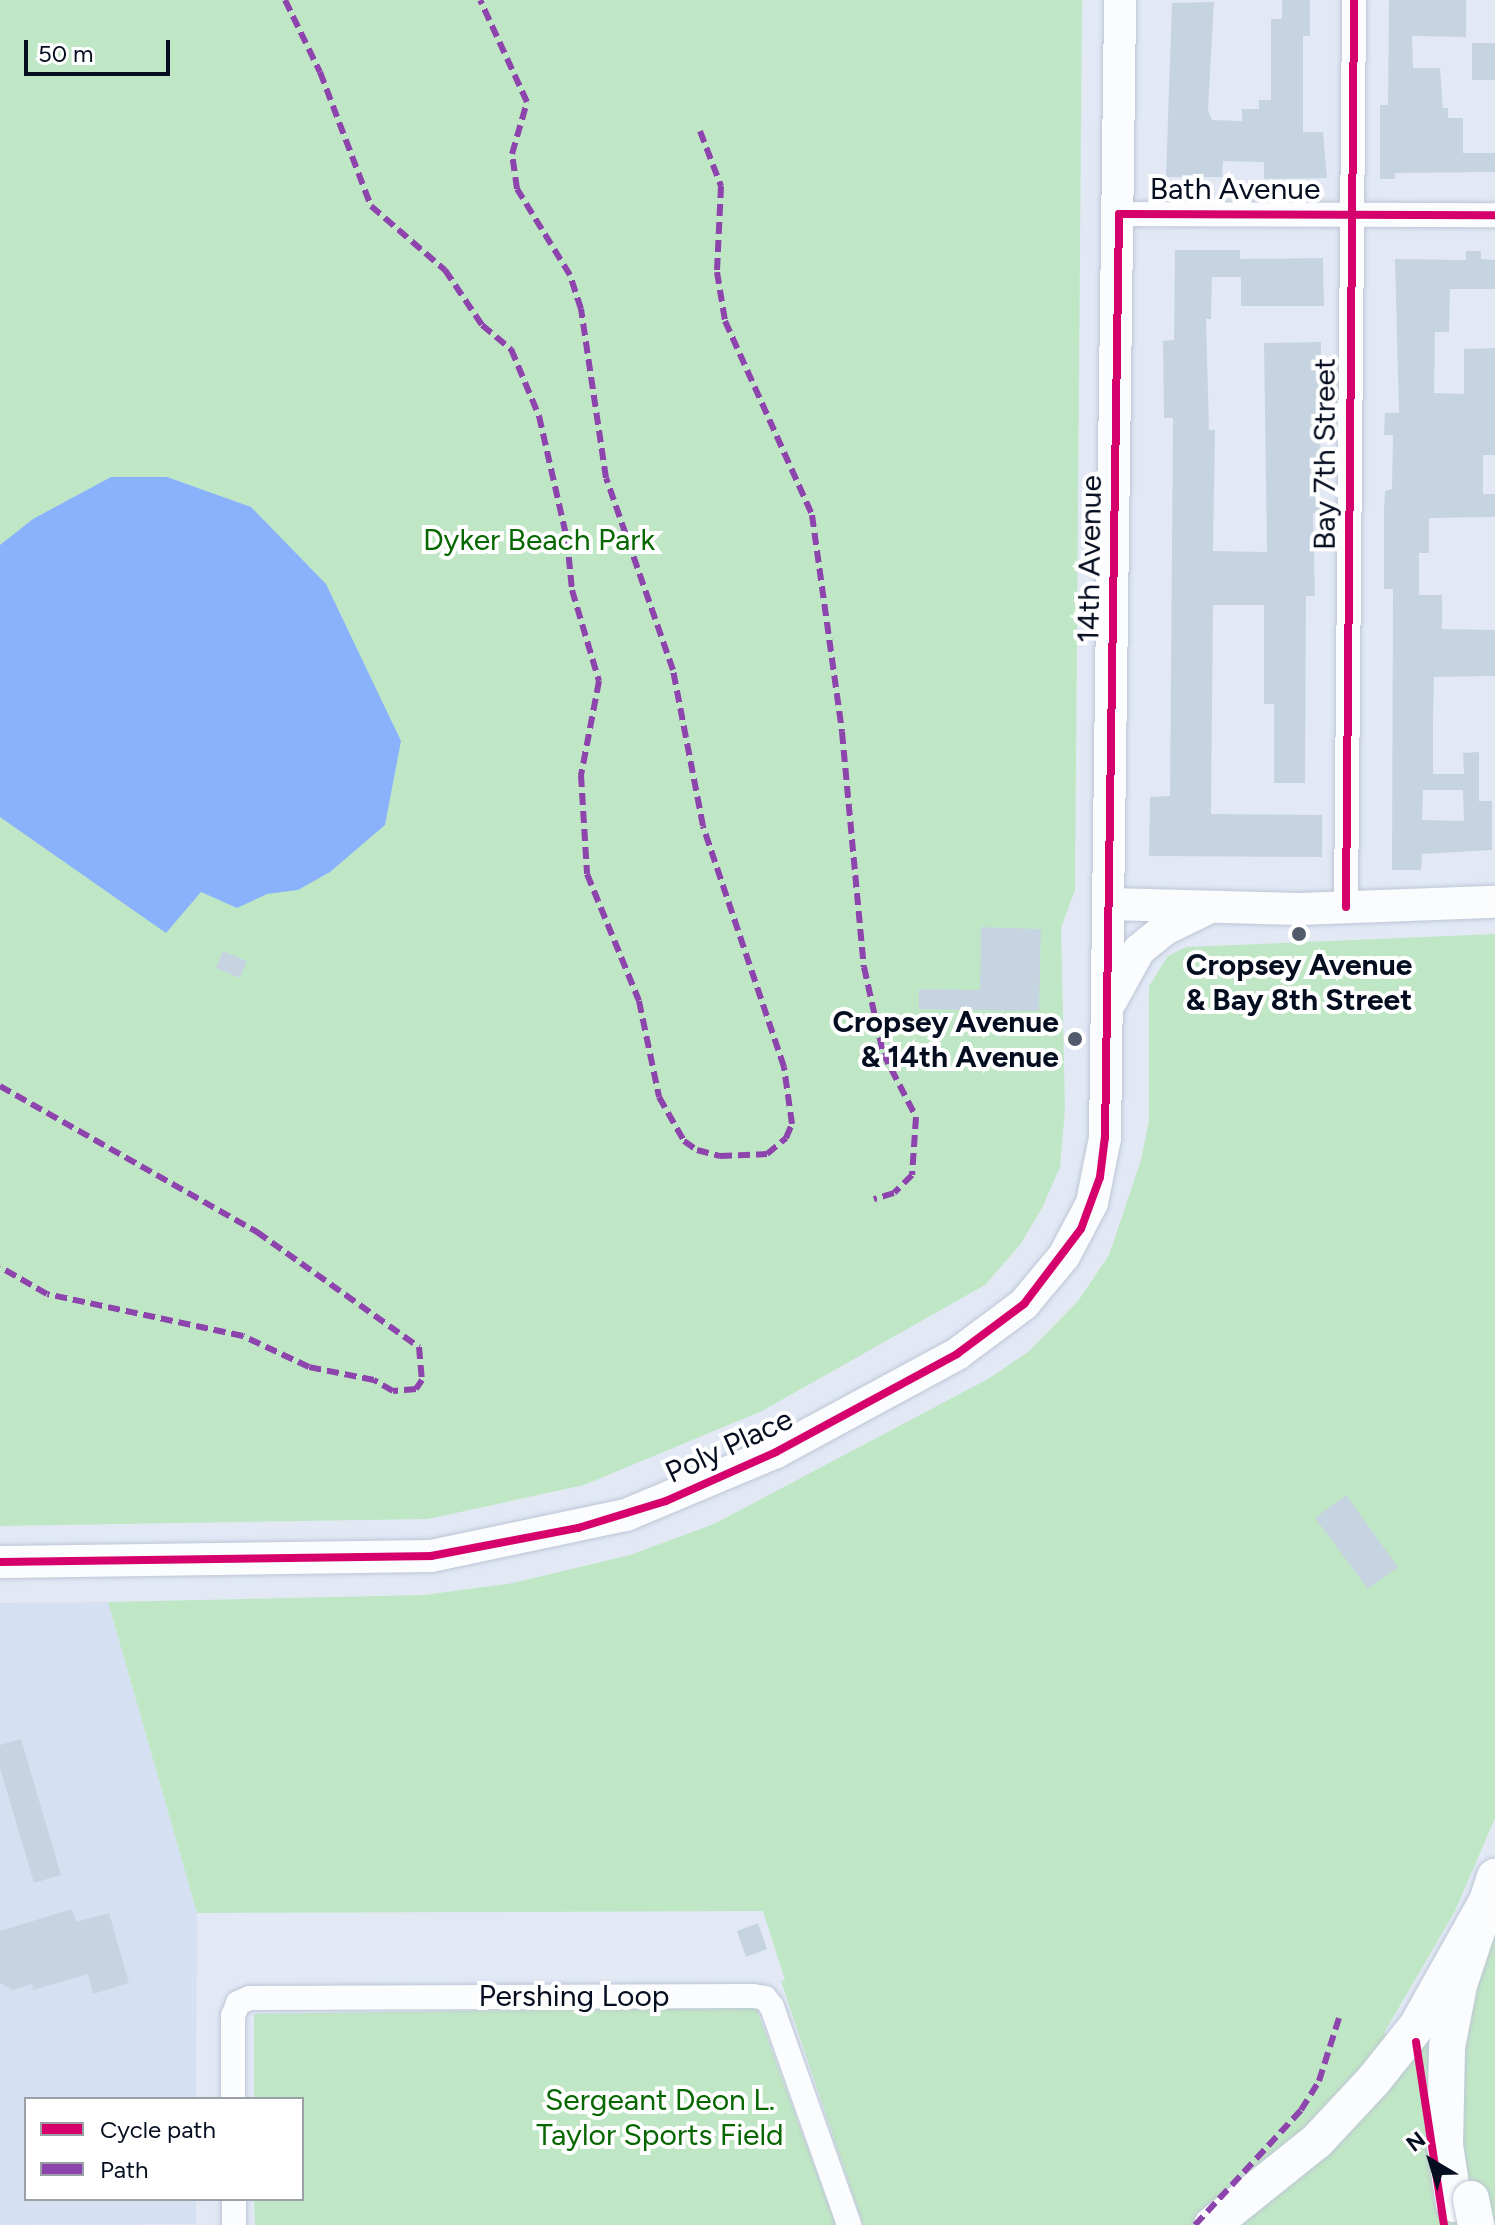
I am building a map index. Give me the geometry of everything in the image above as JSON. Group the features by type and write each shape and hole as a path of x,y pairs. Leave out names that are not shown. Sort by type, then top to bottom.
{"highway":[{"path":"1467,2215 1445,2145 1447,2047 1459,1985 1492,1905"},
{"path":"1212,2225 1309,2148 1373,2081 1417,2026 1492,1905"}],"main road":[{"name":"14th Avenue","path":"1109,904 1120,0"},
{"path":"1109,904 1346,907 1495,902"},
{"name":"Poly Place","path":"0,1562 327,1561 475,1550 626,1515 776,1452 996,1330 1047,1279 1081,1229 1100,1177 1109,904"},
{"path":"1107,1008 1139,950 1165,929 1209,907"}],"street":[{"name":"Bay 7th Street","path":"1346,907 1354,0"},
{"name":"Bath Avenue","path":"1119,214 1495,215"},
{"name":"Pershing Loop","path":"233,2097 233,2016 238,2003 250,1998 765,1998 849,2225"},
{"path":"234,2201 234,2225"}],"shaded area":[{"path":"108,1602 197,1913 196,2097 24,2097 24,2201 196,2201 196,2224 0,2225 0,1603"}],"green space":[{"name":"Dyker Beach Park","path":"0,0 1082,0 1075,890 1061,928 1065,1109 1060,1167 1042,1208 1020,1245 985,1285 762,1411 584,1485 428,1519 0,1526"},
{"path":"1495,934 1495,1818 1455,1911 1384,2033 1393,2039 1466,1920 1495,1858 1495,2225 863,2225 781,1981 785,1980 763,1911 197,1913 108,1602 424,1595 513,1583 630,1555 714,1524 988,1379 1028,1352 1078,1301 1109,1255 1141,1160 1149,1120 1149,986 1168,956 1186,947"},
{"name":"Sergeant Deon L. Taylor Sports Field","path":"756,2007 836,2225 255,2225 254,2201 304,2201 304,2097 254,2097 254,2014"}],"water":[{"path":"111,477 167,477 251,507 326,584 401,741 385,825 330,872 298,890 267,894 237,908 201,892 166,933 0,817 0,545 33,519"}],"building":[{"path":"1282,0 1310,0 1310,36 1303,36 1303,132 1323,132 1327,178 1264,179 1264,162 1223,161 1222,177 1166,177 1172,3 1214,2 1208,110 1212,120 1242,121 1242,109 1259,109 1259,100 1271,100 1271,19 1282,19"},
{"path":"1389,0 1466,0 1466,37 1412,36 1413,68 1440,68 1443,108 1448,108 1448,118 1463,118 1463,153 1495,153 1495,172 1395,173 1395,179 1380,179 1380,105 1388,105"},
{"path":"1472,43 1495,43 1495,80 1472,80"},
{"path":"1175,250 1240,250 1240,259 1323,258 1324,306 1241,306 1241,277 1212,277 1211,319 1206,319 1209,430 1215,430 1213,551 1267,552 1264,343 1321,342 1320,513 1313,513 1315,596 1306,596 1305,783 1274,783 1274,704 1264,704 1264,605 1213,605 1211,814 1322,815 1322,857 1149,856 1150,797 1170,796 1173,418 1164,418 1163,341 1174,340"},
{"path":"1466,251 1481,251 1481,259 1495,260 1495,289 1450,289 1449,332 1435,332 1434,393 1464,394 1464,349 1495,348 1495,455 1483,455 1483,494 1495,494 1495,517 1429,518 1429,553 1419,553 1419,595 1442,595 1442,629 1495,630 1495,676 1434,677 1433,721 1433,774 1464,774 1463,753 1479,752 1479,801 1492,801 1492,850 1422,854 1421,870 1392,870 1393,589 1384,589 1384,510 1385,491 1392,489 1393,435 1384,435 1385,413 1399,413 1395,259 1466,260","holes":["1423,790 1463,790 1464,821 1422,820"]},
{"path":"981,927 1041,929 1039,1011 919,1009 919,989 980,990"},
{"path":"223,951 247,961 240,978 216,968"},
{"path":"1346,1495 1398,1567 1368,1589 1315,1518"},
{"path":"21,1739 61,1875 34,1883 0,1768 0,1745"},
{"path":"72,1909 76,1922 109,1913 129,1983 93,1994 88,1974 33,1990 32,1984 13,1990 0,1983 0,1931"},
{"path":"758,1923 767,1949 746,1957 737,1931"}],"marked path":[{"path":"285,0 320,72 371,206 445,270 482,325 511,349 539,416 567,539 572,590 599,681 581,775 587,874 639,1001 659,1097 684,1141 697,1150 720,1156 767,1154 786,1138 792,1124 784,1067 703,826 673,670 606,478 581,309 570,275 517,189 512,154 527,102 480,0"},
{"path":"700,131 721,186 717,272 725,321 812,515 842,732 864,967 883,1053 916,1117 912,1175 894,1193 874,1199"},
{"path":"0,1086 257,1232 419,1347 422,1380 416,1389 393,1391 374,1380 309,1367 243,1336 47,1294 0,1267"},
{"path":"1195,2225 1301,2110 1319,2081 1339,2018"}],"cycle path":[{"path":"1346,907 1354,0"},
{"path":"0,1562 431,1556 578,1528 666,1501 776,1452 957,1354 1024,1304 1081,1229 1100,1177 1105,1138 1119,214 1495,215"},
{"path":"1416,2042 1444,2225"}],"place":[{"name":"Cropsey Avenue & Bay 8th Street","path":"1299,934"},
{"name":"Cropsey Avenue & 14th Avenue","path":"1075,1039"}]}
